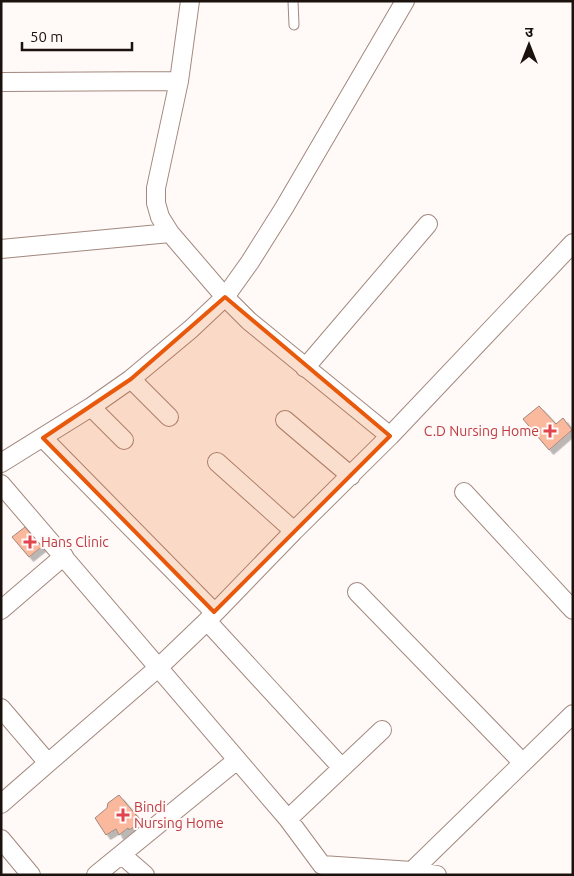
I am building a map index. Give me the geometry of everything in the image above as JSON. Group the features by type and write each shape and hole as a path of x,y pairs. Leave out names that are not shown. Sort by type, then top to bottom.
{"street":[{"path":"190,1 179,81 156,188 156,203 160,218 170,233 225,297 249,321 390,436"},
{"path":"1,463 92,407 131,379 191,329 225,297 284,208 405,1"},
{"path":"1,82 179,81"},
{"path":"305,368 428,224"},
{"path":"1,249 170,233"},
{"path":"1,804 159,667 351,476 573,244"},
{"path":"131,379 169,417"},
{"path":"92,407 124,440"},
{"path":"284,420 351,476"},
{"path":"43,438 210,616 342,768"},
{"path":"217,462 294,531"},
{"path":"1,484 288,819 320,870 412,871 437,875"},
{"path":"464,492 573,610"},
{"path":"1,610 64,556"},
{"path":"357,592 523,763"},
{"path":"1,708 48,763"},
{"path":"412,871 573,714"},
{"path":"288,819 382,730"},
{"path":"96,875 238,760"},
{"path":"1,839 31,875"},
{"path":"122,855 145,875"}],"lane":[{"path":"293,1 294,25"}],"highlighted area":[{"path":"225,297 390,436 214,612 43,438 131,379"}],"building":[{"path":"539,406 556,424 563,418 572,430 549,450 523,419"},
{"path":"25,527 30,533 38,527 49,541 29,557 12,537"},
{"path":"119,795 142,822 129,830 128,828 119,835 116,829 106,835 95,818 107,808 108,803"}],"place":[{"name":"C.D Nursing Home","path":"550,431"},
{"name":"Hans Clinic","path":"30,542"},
{"name":"Bindi Nursing Home","path":"123,815"}]}
